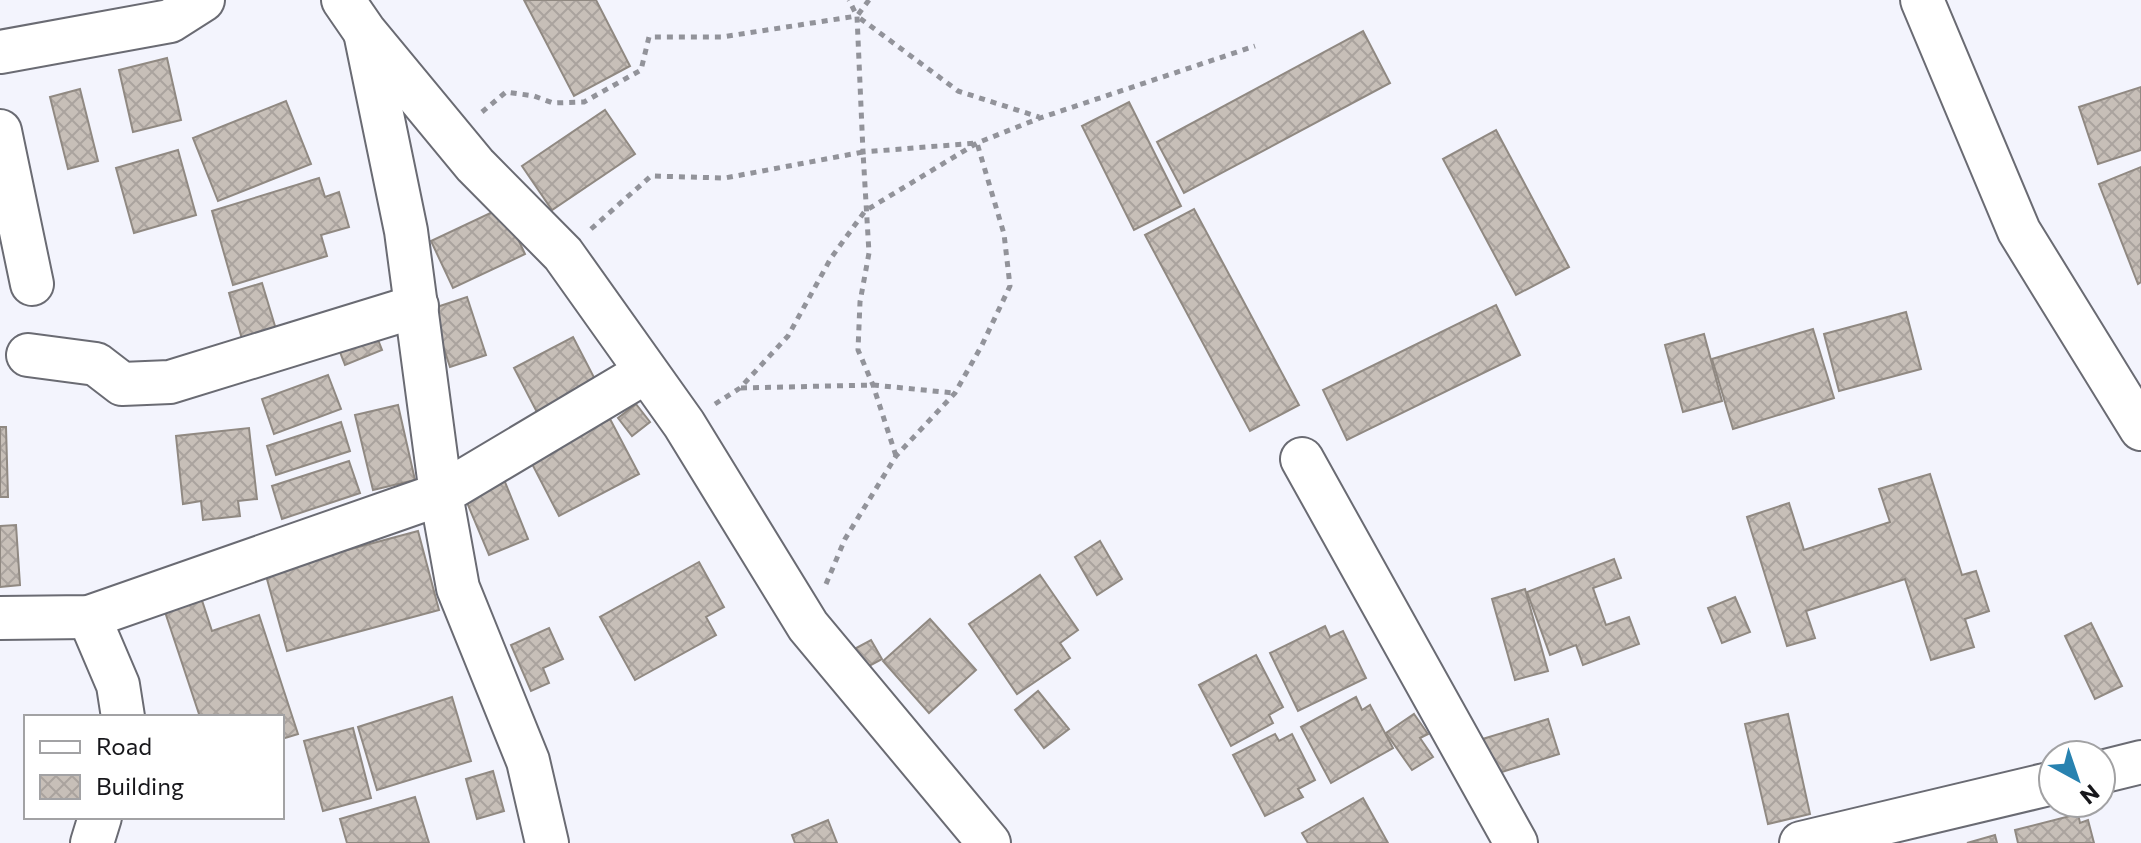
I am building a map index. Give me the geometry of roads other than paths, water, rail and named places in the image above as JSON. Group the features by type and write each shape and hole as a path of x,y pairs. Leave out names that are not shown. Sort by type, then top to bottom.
{"street":[{"path":"0,52 170,21 203,0"},
{"path":"1922,0 2019,231 2141,429"},
{"path":"354,16 475,165 563,254 684,424 808,626 989,843"},
{"path":"354,16 406,231 441,494 458,588 528,761 547,843"},
{"path":"0,131 32,284"},
{"path":"28,355 96,364 122,384 170,382 417,306"},
{"path":"0,618 89,617 441,494 646,372"},
{"path":"1302,459 1516,843"},
{"path":"89,617 118,685 123,715"},
{"path":"2117,768 2141,762"},
{"path":"1801,843 2037,787"},
{"path":"92,843 99,819"}]}
